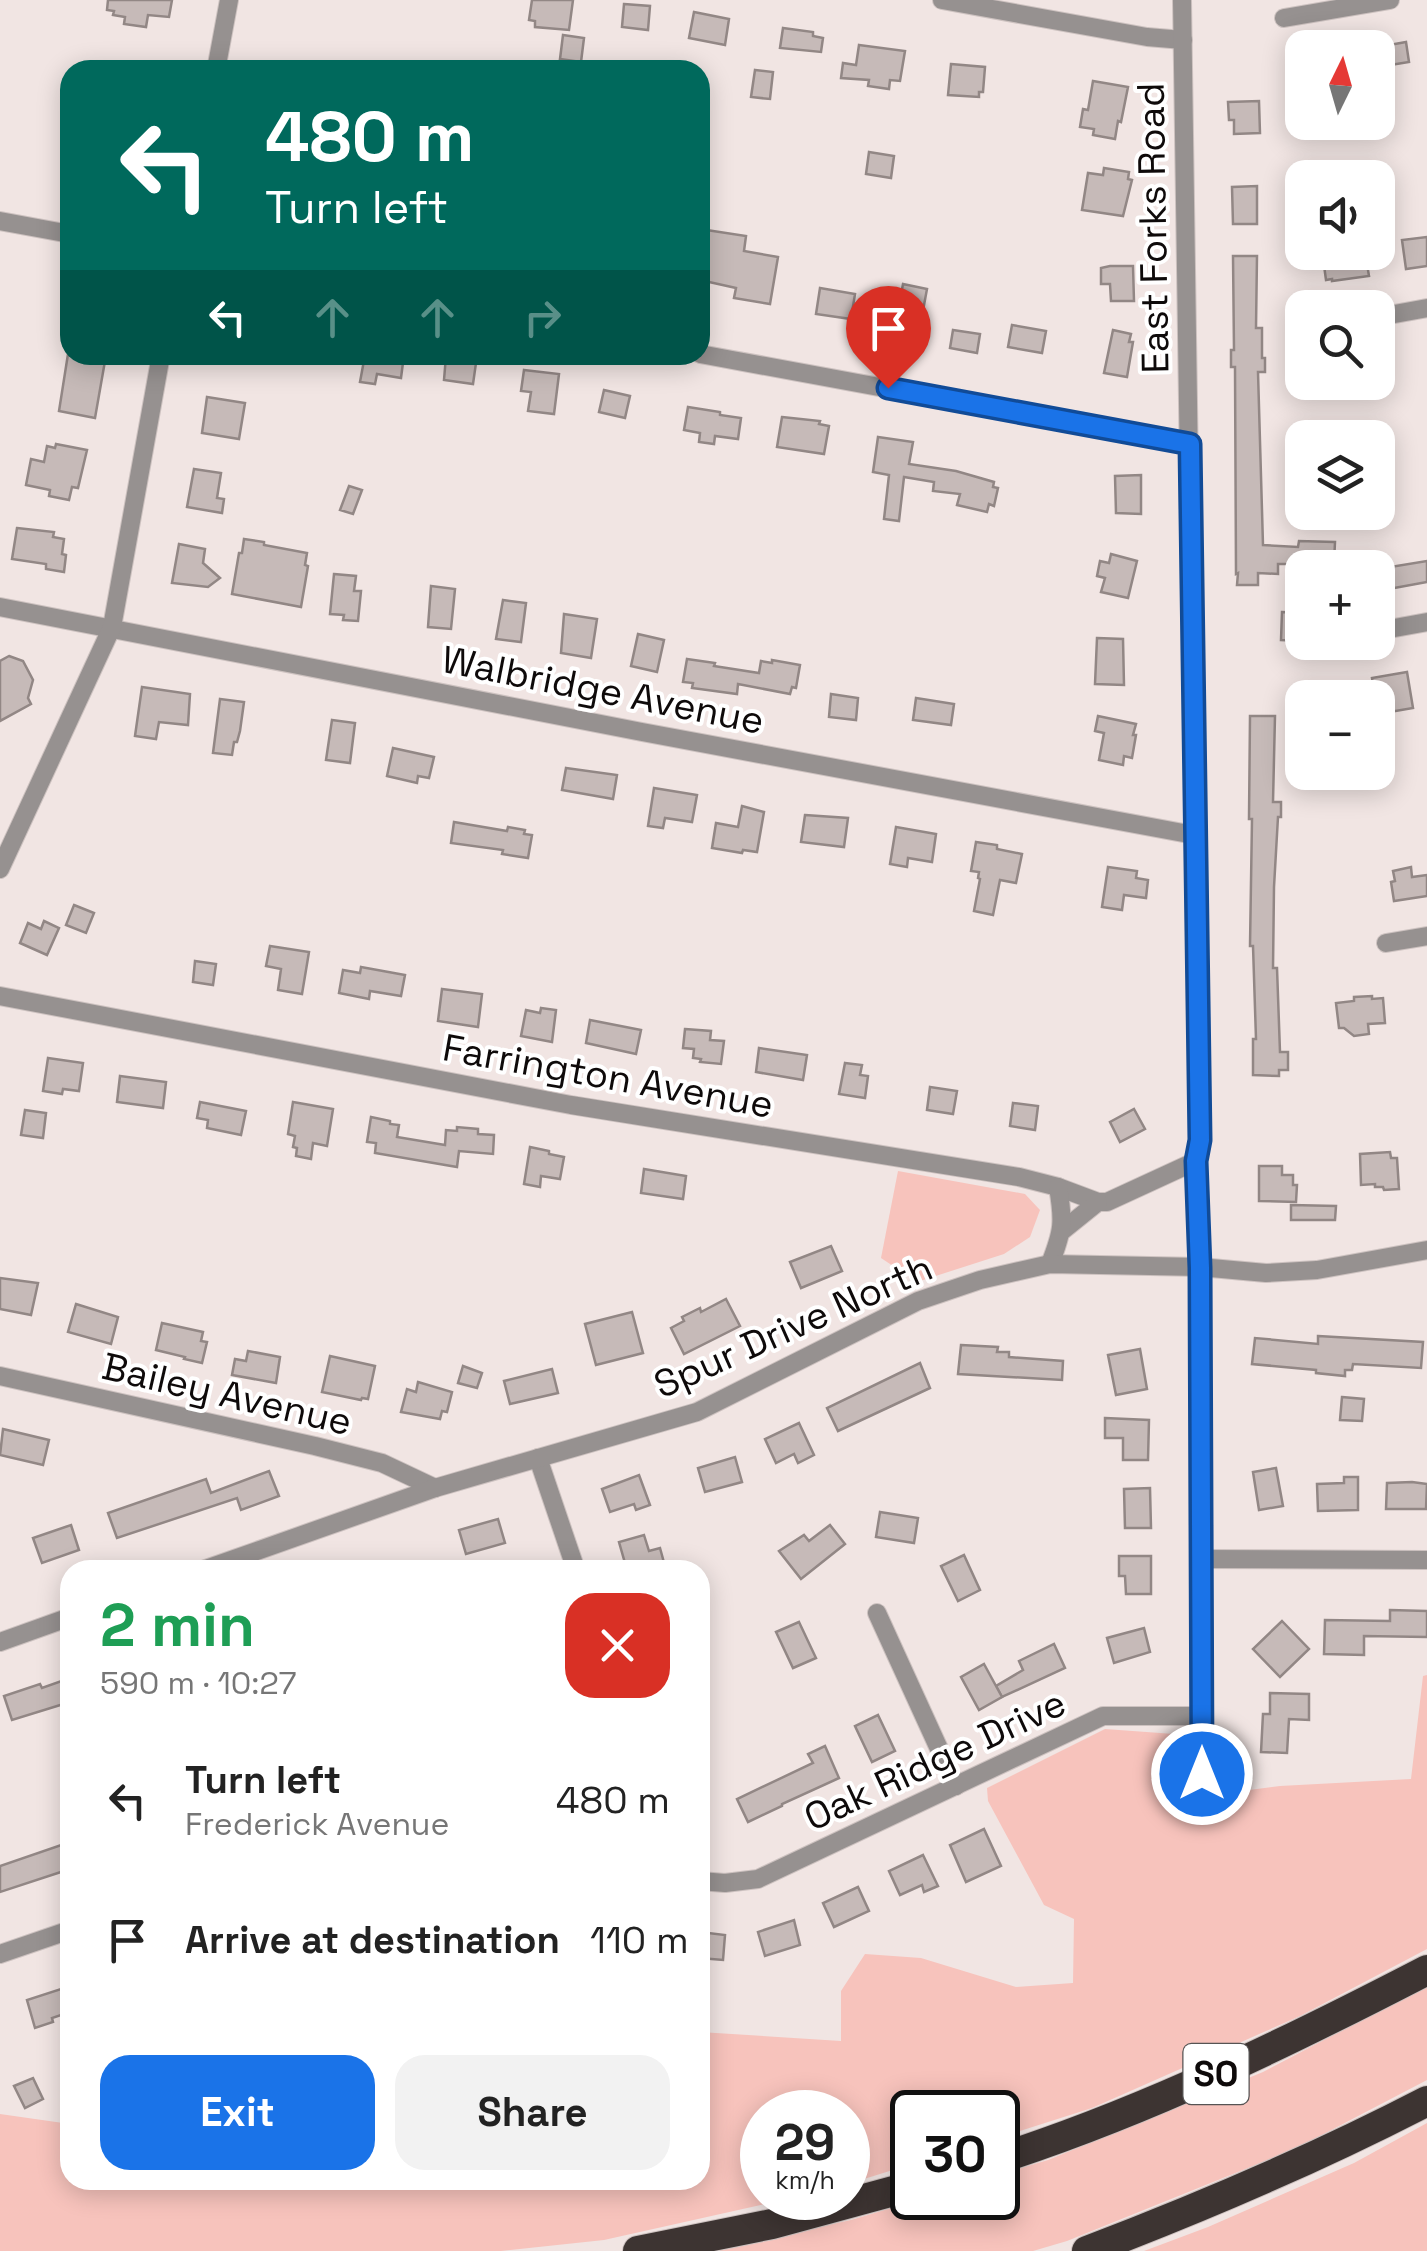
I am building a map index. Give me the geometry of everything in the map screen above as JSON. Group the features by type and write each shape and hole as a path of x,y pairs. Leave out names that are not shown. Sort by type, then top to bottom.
{"highway":[{"name":"SO","path":"1020,2152 1170,2095 1303,2034 1427,1970"},
{"path":"1087,2251 1203,2207 1340,2146 1427,2101"},
{"path":"638,2251 772,2224 890,2192"}],"street":[{"path":"218,60 230,0"},
{"path":"942,0 1183,40"},
{"name":"East Forks Road","path":"1182,0 1200,1140 1196,1161 1202,1774"},
{"path":"1284,18 1390,0"},
{"path":"0,221 60,232"},
{"path":"1395,314 1427,308"},
{"path":"710,356 1190,444"},
{"path":"0,869 112,627 159,365"},
{"name":"Walbridge Avenue","path":"0,606 1194,835"},
{"path":"1395,627 1427,622"},
{"path":"1386,943 1427,936"},
{"name":"Farrington Avenue","path":"0,996 570,1105 1019,1177 1098,1202"},
{"path":"1062,1230 1098,1202 1114,1200 1196,1161"},
{"path":"1050,1264 1062,1230 1058,1187"},
{"name":"Spur Drive North","path":"230,1560 435,1488 697,1412 918,1301 980,1280 1050,1264 1266,1273 1317,1270 1427,1250"},
{"name":"Bailey Avenue","path":"0,1376 382,1463 435,1488"},
{"path":"538,1458 573,1560"},
{"path":"1202,1559 1427,1560"},
{"path":"877,1613 956,1786"},
{"path":"0,1642 60,1621"},
{"name":"Oak Ridge Drive","path":"710,1882 758,1879 1103,1716 1202,1716"},
{"path":"0,1954 60,1933"}],"shaded area":[{"path":"898,1171 1025,1194 1040,1210 1030,1237 1004,1254 917,1282 881,1258"},
{"path":"1427,1675 1427,1949 1300,2016 1092,2108 1020,2131 1020,2090 890,2090 890,2171 870,2177 870,2090 740,2090 740,2210 604,2240 501,2251 0,2251 0,2114 60,2123 60,2190 710,2190 710,2033 841,2041 841,1991 865,1954 921,1958 1016,1987 1073,1983 1074,1919 1044,1905 988,1801 987,1788 1105,1729 1174,1734 1181,1792 1219,1794 1280,1786 1411,1779 1423,1676"},
{"path":"1427,1986 1427,2080 1295,2149 1067,2241 1033,2251 710,2251 851,2220 870,2220 870,2214 890,2208 890,2220 1020,2220 1020,2168 1263,2072"},
{"path":"1427,2123 1427,2251 1144,2251 1354,2163"}],"building":[{"path":"108,0 172,0 169,17 148,15 146,27 124,24 125,17 107,10"},
{"path":"532,0 573,0 569,30 535,27 535,21 529,20"},
{"path":"624,4 650,6 648,30 622,27"},
{"path":"694,12 729,19 725,45 689,38"},
{"path":"783,28 813,32 813,36 823,38 821,52 780,48"},
{"path":"563,35 584,38 581,60 560,59"},
{"path":"1406,42 1409,62 1395,64 1395,44"},
{"path":"859,45 905,51 900,81 890,80 889,89 868,86 869,80 841,78 843,63 856,65"},
{"path":"951,64 985,67 979,97 948,95"},
{"path":"755,70 773,72 770,99 751,97"},
{"path":"1093,81 1128,87 1115,139 1093,135 1094,129 1080,127 1083,109 1088,110"},
{"path":"1259,101 1260,133 1234,134 1228,102"},
{"path":"869,152 894,156 891,178 866,174"},
{"path":"1104,168 1129,172 1128,179 1132,180 1123,216 1082,210 1088,173 1103,175"},
{"path":"1257,186 1257,224 1233,224 1232,187"},
{"path":"710,231 746,236 744,251 778,257 770,304 734,298 736,288 710,282"},
{"path":"1427,237 1427,266 1406,269 1402,240"},
{"path":"1233,256 1257,256 1256,328 1262,328 1265,358 1265,372 1258,372 1263,545 1298,547 1299,541 1335,542 1335,550 1285,550 1285,564 1278,564 1278,574 1258,573 1258,585 1237,585 1235,367 1231,367"},
{"path":"1133,266 1134,301 1111,301 1110,284 1101,284 1101,268"},
{"path":"1325,270 1368,270 1369,276 1332,281 1326,280"},
{"path":"903,284 927,289 919,332 895,328"},
{"path":"820,288 855,294 851,319 816,314"},
{"path":"1012,325 1046,331 1042,353 1008,347"},
{"path":"953,330 980,334 977,353 950,348"},
{"path":"1113,330 1131,334 1127,377 1104,373"},
{"path":"66,365 104,365 95,418 59,411"},
{"path":"363,365 403,365 401,378 377,374 375,384 360,382"},
{"path":"445,365 476,365 473,384 444,380"},
{"path":"524,370 559,374 554,414 528,411 531,392 521,391"},
{"path":"604,390 630,396 625,418 599,412"},
{"path":"207,397 245,403 239,439 202,433"},
{"path":"688,407 741,418 738,439 715,436 714,444 699,442 700,433 684,430"},
{"path":"782,417 820,421 819,424 829,426 824,454 777,447"},
{"path":"878,437 913,442 909,464 994,482 993,487 998,488 994,506 989,504 987,512 957,505 960,494 933,491 934,482 904,477 899,521 884,519 889,475 873,472"},
{"path":"56,444 87,450 78,488 72,487 69,500 49,496 50,490 26,485 31,459 44,462 47,446 55,448"},
{"path":"194,469 221,473 217,498 224,499 222,513 187,507"},
{"path":"1141,475 1141,514 1116,513 1115,476"},
{"path":"349,486 362,490 353,514 340,510"},
{"path":"17,528 54,532 53,537 64,539 64,572 46,569 46,564 12,559"},
{"path":"244,539 307,553 301,607 232,594"},
{"path":"179,544 205,549 203,563 220,578 208,587 172,583"},
{"path":"1111,554 1137,561 1128,598 1101,592 1105,578 1097,576 1100,561 1109,563"},
{"path":"1427,561 1427,582 1395,588 1395,566"},
{"path":"334,574 356,576 354,591 361,591 358,621 330,614"},
{"path":"431,586 455,589 451,629 428,627"},
{"path":"503,600 526,603 521,642 496,639"},
{"path":"1282,612 1285,612 1285,640 1281,640"},
{"path":"564,614 597,619 591,658 561,653"},
{"path":"638,634 664,640 657,672 631,666"},
{"path":"1097,638 1123,639 1124,685 1095,684"},
{"path":"9,656 23,661 33,680 28,698 31,704 0,721 0,661"},
{"path":"687,659 759,673 761,661 800,665 796,688 792,687 790,694 738,684 737,694 692,688 693,683 683,682"},
{"path":"1407,672 1413,708 1395,711 1395,680 1372,678"},
{"path":"142,687 190,694 188,725 159,722 156,739 135,736"},
{"path":"831,694 858,698 856,720 829,717"},
{"path":"916,698 954,704 951,725 913,720"},
{"path":"220,699 244,702 232,755 213,753"},
{"path":"1098,716 1136,724 1132,758 1124,756 1123,765 1099,760 1104,733 1095,731"},
{"path":"1250,716 1275,716 1273,802 1281,802 1281,817 1274,887 1273,968 1277,968 1280,1052 1288,1052 1288,1070 1279,1070 1279,1076 1253,1075 1256,1039 1250,946"},
{"path":"332,720 355,723 350,763 326,760"},
{"path":"393,748 434,757 429,778 418,776 417,783 387,776"},
{"path":"566,768 617,775 613,799 562,790"},
{"path":"654,788 697,795 692,822 665,818 663,828 648,826"},
{"path":"742,806 764,812 757,852 712,848 716,823 738,827"},
{"path":"805,815 848,818 844,847 801,842"},
{"path":"454,822 507,831 508,827 525,830 524,834 532,835 528,858 502,854 503,850 451,843"},
{"path":"896,827 936,834 932,862 908,858 907,867 890,864"},
{"path":"976,842 1022,854 1016,883 1000,880 993,915 974,911 980,879 979,872 971,871"},
{"path":"1108,867 1137,871 1136,878 1148,880 1146,898 1124,895 1122,910 1102,907"},
{"path":"1411,867 1412,877 1427,875 1427,896 1394,901 1393,871"},
{"path":"74,905 94,913 86,933 66,925"},
{"path":"44,921 59,928 47,955 20,943 28,923 41,929"},
{"path":"270,946 309,952 302,994 278,990 281,969 266,966"},
{"path":"195,961 216,964 213,985 193,982"},
{"path":"361,967 405,975 401,996 370,991 369,999 339,993 343,970 360,973"},
{"path":"442,989 482,994 478,1027 438,1021"},
{"path":"1372,996 1383,998 1385,1023 1368,1024 1369,1034 1354,1036 1339,1028 1336,1003"},
{"path":"541,1008 556,1010 552,1042 521,1036 526,1010 540,1013"},
{"path":"590,1020 641,1030 636,1054 586,1043"},
{"path":"685,1029 711,1031 710,1040 724,1041 721,1064 693,1058 694,1049 683,1048"},
{"path":"759,1048 807,1055 803,1080 756,1072"},
{"path":"48,1058 83,1063 79,1091 43,1091"},
{"path":"845,1063 862,1065 860,1075 868,1076 865,1098 839,1094"},
{"path":"120,1076 166,1082 163,1108 117,1102"},
{"path":"930,1087 957,1091 953,1114 927,1110"},
{"path":"200,1102 246,1111 241,1135 207,1128 208,1120 197,1118"},
{"path":"293,1102 333,1109 327,1146 313,1143 311,1159 296,1156 295,1136 288,1134"},
{"path":"1013,1103 1038,1106 1035,1130 1010,1126"},
{"path":"1134,1109 1145,1129 1120,1142 1110,1122"},
{"path":"25,1110 46,1113 43,1138 21,1135"},
{"path":"371,1117 399,1125 397,1137 445,1145 446,1130 478,1129 478,1134 494,1135 493,1154 459,1151 457,1167 375,1153 376,1143 367,1142"},
{"path":"530,1147 564,1157 560,1179 541,1176 540,1187 524,1184"},
{"path":"1390,1152 1391,1158 1397,1158 1399,1189 1361,1185 1360,1154"},
{"path":"1259,1166 1282,1166 1282,1175 1293,1175 1296,1202 1259,1201"},
{"path":"644,1169 686,1176 683,1199 641,1193"},
{"path":"1291,1205 1336,1206 1335,1220 1291,1220"},
{"path":"831,1246 842,1271 801,1288 790,1262"},
{"path":"0,1278 38,1283 31,1315 0,1309"},
{"path":"726,1299 740,1326 684,1354 671,1328 684,1321 682,1317"},
{"path":"76,1304 118,1317 111,1344 68,1332"},
{"path":"632,1312 643,1353 596,1365 585,1324"},
{"path":"162,1323 203,1332 201,1341 207,1342 202,1363 156,1350"},
{"path":"1318,1336 1423,1342 1421,1368 1353,1364 1352,1370 1345,1370 1345,1376 1252,1364 1255,1338 1318,1344"},
{"path":"961,1345 998,1347 997,1352 1009,1352 1009,1357 1063,1361 1062,1380 958,1374"},
{"path":"1140,1349 1147,1389 1116,1395 1108,1355"},
{"path":"248,1351 280,1357 276,1383 232,1375 235,1359 246,1361"},
{"path":"330,1356 375,1366 368,1399 322,1392"},
{"path":"920,1363 930,1388 838,1431 827,1408"},
{"path":"463,1366 482,1373 477,1388 458,1383"},
{"path":"552,1369 558,1393 510,1404 504,1381"},
{"path":"418,1382 452,1392 447,1412 442,1411 440,1419 401,1412 407,1389 416,1392"},
{"path":"1342,1397 1364,1399 1362,1421 1340,1420"},
{"path":"1105,1418 1149,1420 1148,1460 1123,1460 1123,1438 1105,1438"},
{"path":"799,1423 814,1455 798,1463 794,1454 776,1463 765,1439"},
{"path":"3,1429 49,1440 43,1465 0,1455"},
{"path":"735,1457 742,1482 705,1492 698,1468"},
{"path":"1276,1468 1283,1506 1259,1510 1253,1472"},
{"path":"269,1471 279,1496 241,1510 237,1498 117,1538 108,1513 206,1479 211,1493"},
{"path":"639,1475 650,1505 636,1510 634,1504 610,1512 602,1489"},
{"path":"1344,1477 1358,1477 1358,1510 1318,1511 1317,1484 1344,1483"},
{"path":"1387,1483 1427,1484 1426,1509 1386,1509"},
{"path":"1150,1488 1151,1528 1125,1528 1124,1489"},
{"path":"880,1512 918,1518 914,1543 876,1537"},
{"path":"498,1519 505,1543 466,1554 459,1530"},
{"path":"71,1525 79,1550 42,1563 33,1538"},
{"path":"830,1525 845,1544 801,1579 779,1551 804,1535 809,1541"},
{"path":"644,1535 649,1551 660,1548 663,1560 624,1560 619,1542"},
{"path":"964,1555 980,1590 958,1601 941,1566"},
{"path":"1119,1556 1151,1556 1151,1594 1126,1594 1125,1576 1119,1576"},
{"path":"1390,1610 1427,1611 1427,1637 1364,1636 1364,1655 1324,1654 1325,1620 1390,1621"},
{"path":"1282,1621 1309,1649 1280,1677 1253,1649"},
{"path":"799,1622 816,1658 793,1668 776,1632"},
{"path":"1144,1628 1150,1652 1114,1663 1107,1638"},
{"path":"1054,1644 1065,1668 1002,1697 996,1686 1023,1670 1019,1661"},
{"path":"984,1664 1002,1697 979,1710 961,1677"},
{"path":"60,1682 60,1705 12,1720 4,1696 40,1684 42,1688"},
{"path":"1270,1693 1309,1694 1309,1720 1289,1719 1287,1753 1261,1752 1263,1714 1270,1714"},
{"path":"878,1715 895,1751 872,1762 855,1726"},
{"path":"825,1746 839,1778 748,1822 737,1799 813,1763 808,1754"},
{"path":"984,1829 1001,1866 966,1882 950,1845"},
{"path":"60,1845 60,1872 0,1892 0,1866"},
{"path":"923,1855 938,1886 924,1892 922,1885 900,1895 889,1871"},
{"path":"858,1887 869,1911 834,1927 823,1903"},
{"path":"794,1920 800,1945 765,1956 758,1932"},
{"path":"710,1933 725,1935 723,1960 710,1959"},
{"path":"60,1989 60,2015 35,2028 27,2000"},
{"path":"33,2078 43,2099 25,2108 14,2086"}],"route":[{"path":"888,388 1190,444 1200,1140 1196,1161 1202,1774"}]}
